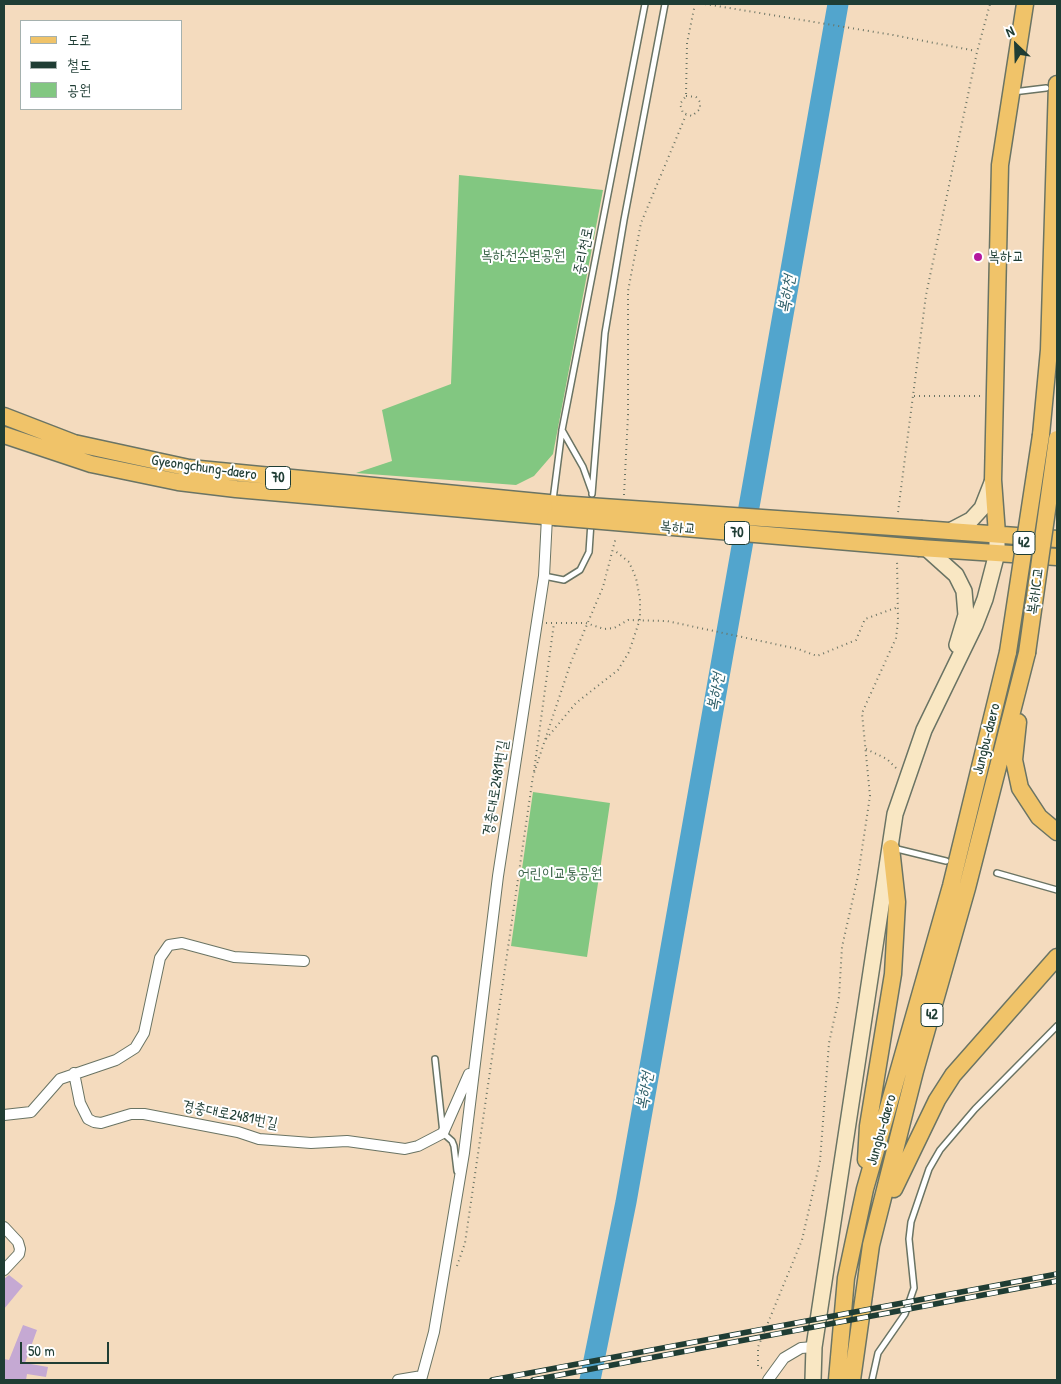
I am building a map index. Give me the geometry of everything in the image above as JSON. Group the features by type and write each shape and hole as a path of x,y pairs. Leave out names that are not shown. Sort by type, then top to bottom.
{"main road":[{"path":"996,534 993,480 997,214 1000,165 1025,4"},
{"name":"Jungbu-daero","path":"837,1380 846,1278 864,1190 951,886 1008,652 1041,435 1049,350 1052,86"},
{"name":"Gyeongchung-daero","path":"4,416 74,443 189,468 554,510"},
{"name":"Gyeongchung-daero","path":"4,435 91,464 178,482 236,489 554,510"},
{"name":"복하IC교","path":"1027,653 1057,438"},
{"name":"복하교","path":"554,510 922,529 1057,539"},
{"name":"복하교","path":"554,510 923,548 1057,557"},
{"path":"1027,653 1014,760 1016,774 1029,804 1057,832"},
{"name":"Jungbu-daero","path":"852,1380 871,1244 915,1071 967,888 1027,653"},
{"path":"864,1190 868,1126 893,974 897,902 891,848"},
{"path":"871,1244 900,1173 937,1100 953,1075 1057,957"}],"street":[{"path":"950,531 972,520 982,508 993,480"},
{"name":"경충대로2481번길","path":"398,1380 421,1378 434,1332 459,1183 498,876 554,510"},
{"path":"939,696 975,625 985,599 997,553 996,534"},
{"path":"813,1380 814,1348 895,814 906,778 939,696 966,615 964,591 956,574 923,548"},
{"path":"4,1115 31,1112 54,1084 74,1073 116,1060 140,1042 157,981 158,966 165,948 169,945 182,943 234,957 304,961"},
{"name":"경충대로2481번길","path":"74,1073 80,1103 88,1119 94,1122 131,1114 144,1114 238,1132 259,1139 311,1143 347,1141 405,1149 418,1146 443,1134 473,1064"},
{"path":"4,1227 18,1242 20,1249 19,1254 4,1270"},
{"path":"768,1380 784,1358 792,1352 800,1348 814,1348"}],"lane":[{"name":"중리천로","path":"554,510 562,430 644,4"},
{"path":"544,576 564,580 580,570 589,552 605,333 624,220 665,4"},
{"path":"1010,93 1052,86"},
{"path":"562,430 583,468 592,494"},
{"path":"891,848 946,861"},
{"path":"997,873 1057,890"},
{"path":"872,1380 878,1353 905,1314 914,1288 909,1239 911,1222 929,1169 940,1150 975,1109 1057,1026"},
{"name":"경충대로2481번길","path":"435,1059 443,1134 452,1141 454,1146 459,1183"}],"path":[{"path":"686,115 681,110 680,104 686,96 687,43 695,4"},
{"path":"705,4 893,35 977,52"},
{"path":"898,512 926,294 977,52 990,4"},
{"path":"686,96 696,97 700,106 695,114 686,115"},
{"path":"623,500 628,415 628,291 641,223 686,115"},
{"path":"914,396 994,396"},
{"path":"533,776 571,662 602,587 614,550 618,530"},
{"path":"545,740 560,719 576,703 618,670 629,652 640,619 640,598 636,578 629,562 614,550"},
{"path":"775,1370 758,1367 758,1347 802,1240 820,1161 829,1043 839,997 842,947 858,876 870,796 862,713 896,638 898,606 897,558"},
{"path":"456,1270 465,1243 554,623 586,623 604,629 614,628 628,620 667,621 787,647 817,656 856,640 865,619 898,606"},
{"path":"866,749 887,759 906,778"}],"green space":[{"name":"복하천수변공원","path":"459,175 603,190 553,454 534,476 516,485 356,473 392,461 382,410 451,384"},
{"name":"어린이교통공원","path":"533,792 610,803 587,957 511,946"}],"building":[{"path":"9,1275 23,1286 4,1309 4,1279"},
{"path":"23,1325 37,1330 25,1363 48,1367 46,1377 27,1374 26,1380 4,1380 4,1359 9,1360"}],"waterway":[{"name":"복하천","path":"590,1380 626,1202 838,4"}],"railway":[{"path":"492,1380 1057,1274"},
{"path":"533,1380 1057,1281"}],"place":[{"name":"복하교","path":"978,257"}]}
